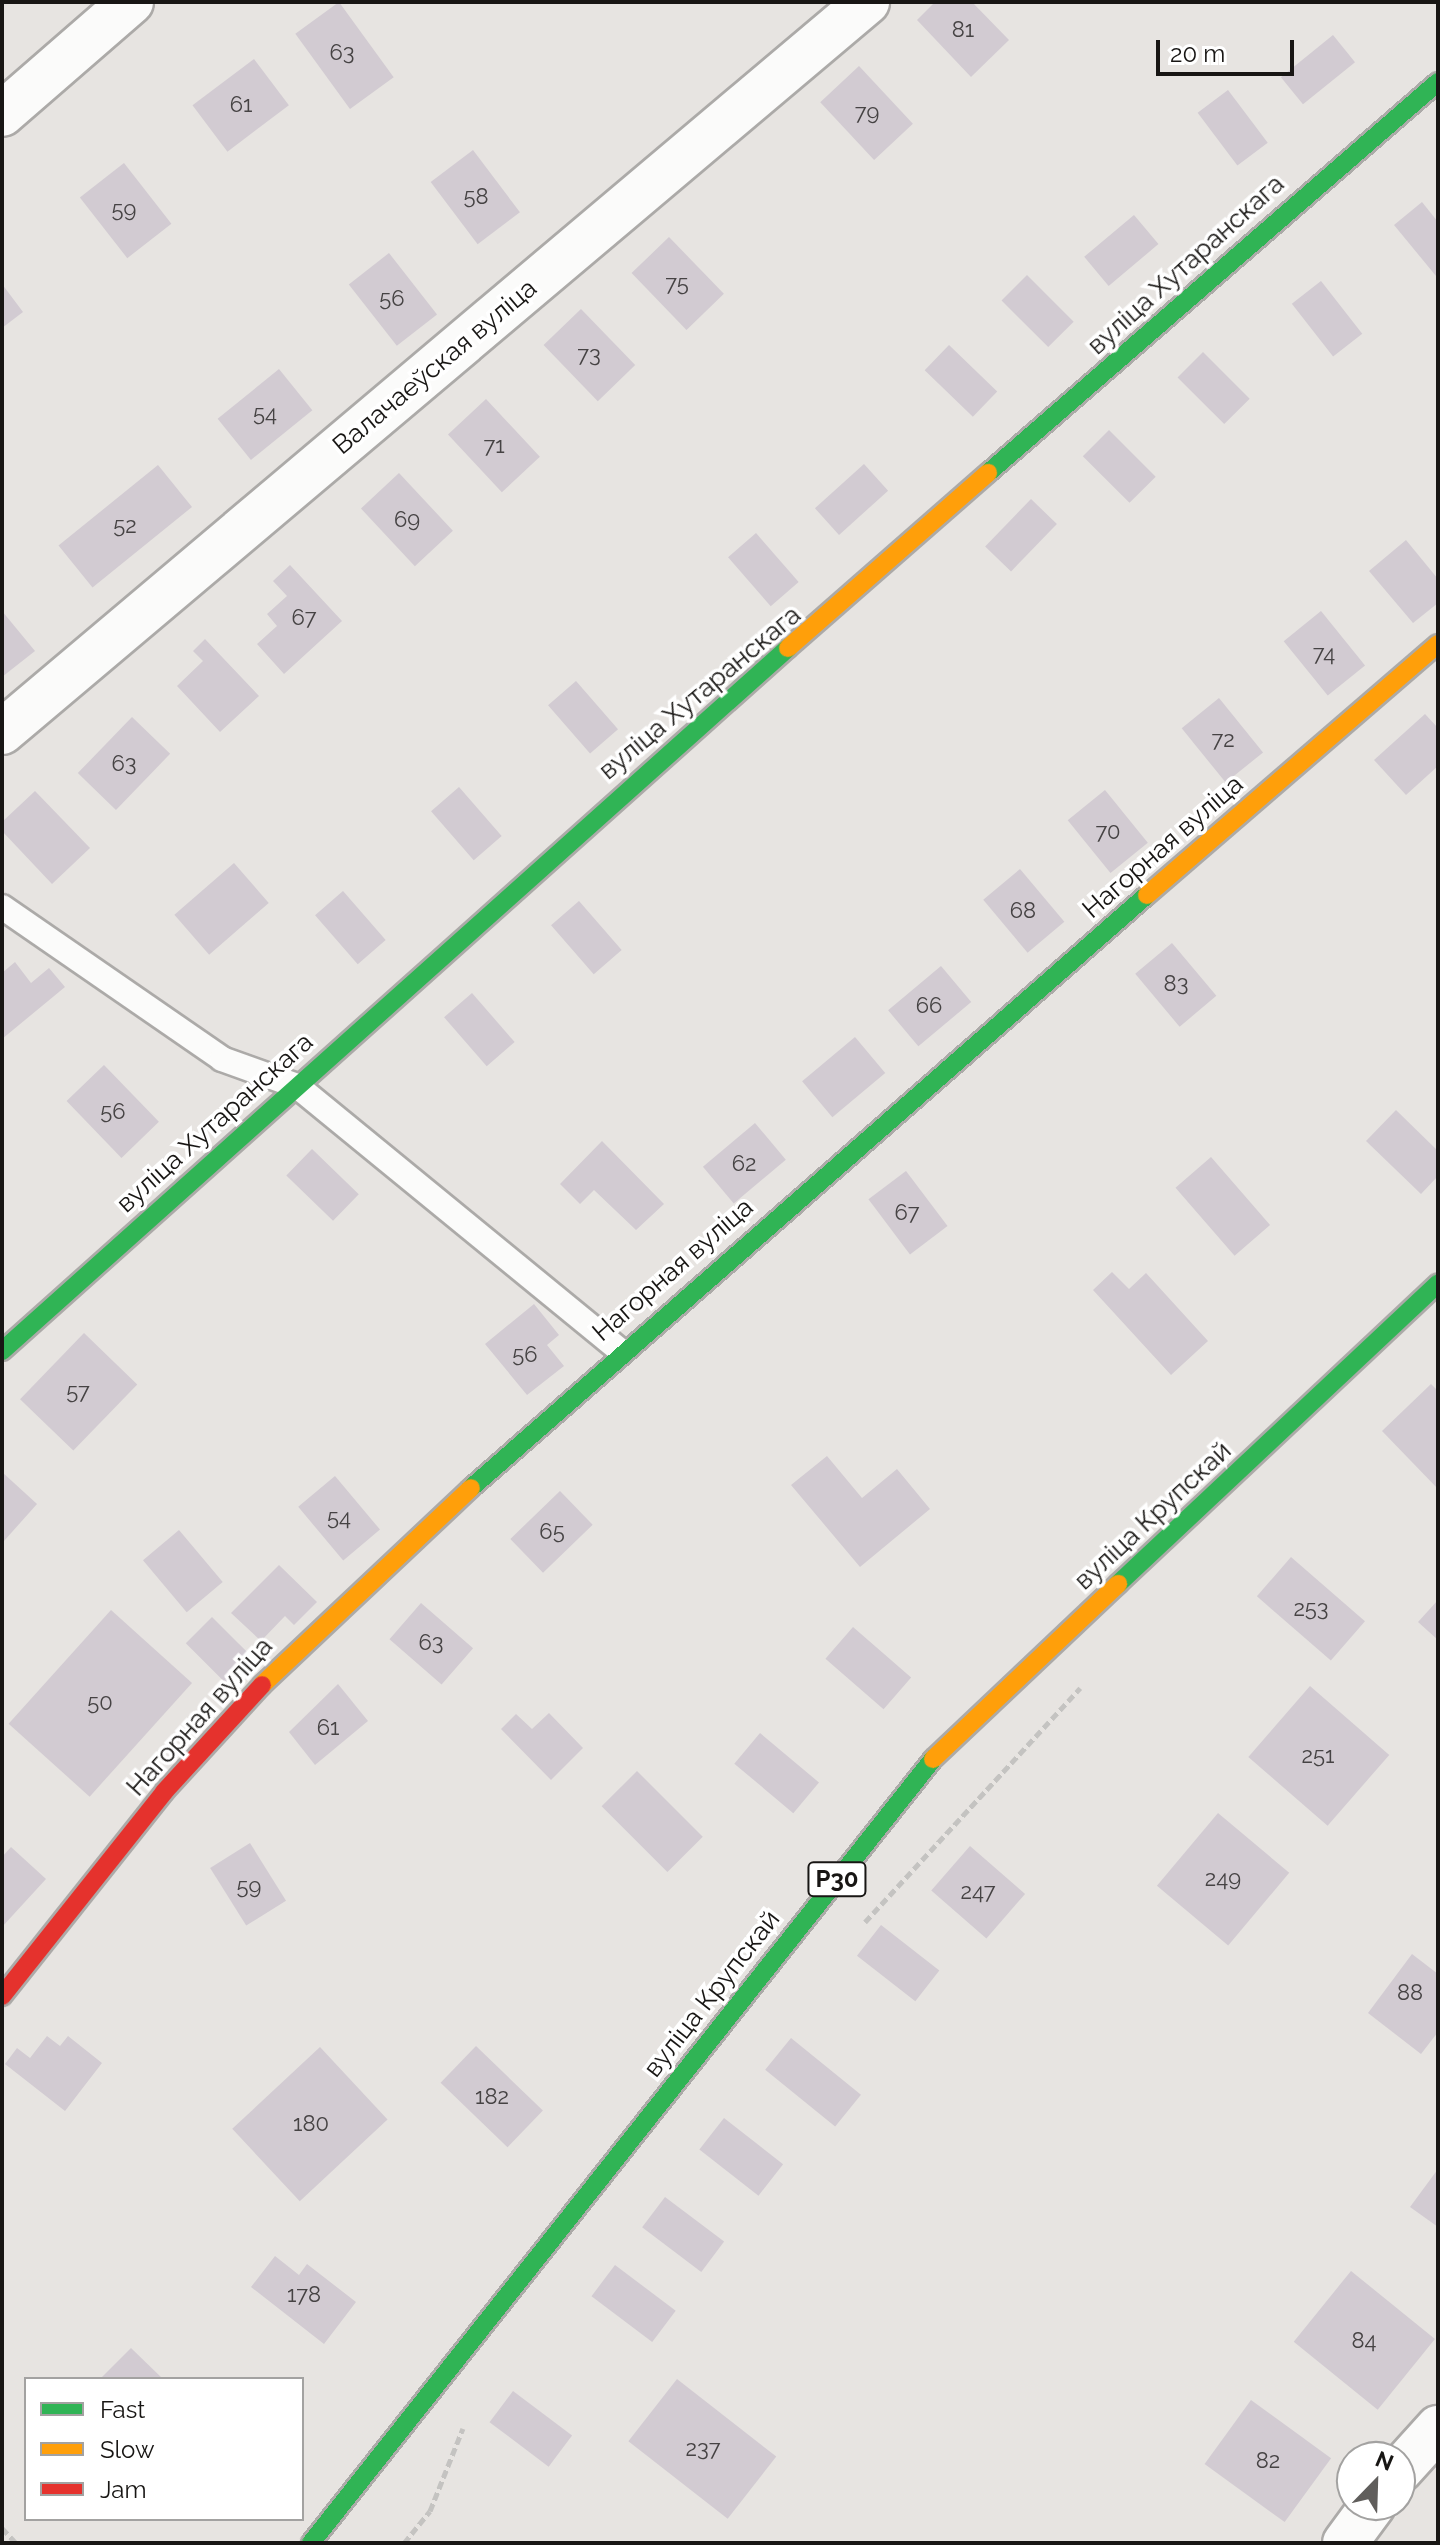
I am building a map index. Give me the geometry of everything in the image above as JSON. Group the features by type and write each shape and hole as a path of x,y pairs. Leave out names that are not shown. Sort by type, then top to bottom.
{"street":[{"path":"2,114 131,2"},
{"name":"Валачаеўская вуліца","path":"2,732 867,2"},
{"name":"вуліца Хутаранскага","path":"2,1351 540,863 1438,82"},
{"name":"Нагорная вуліца","path":"2,1996 164,1792 284,1660 620,1350 1438,644"},
{"name":"вуліца Крупскай","path":"311,2543 930,1761 1438,1284"},
{"path":"1416,2452 1438,2428"},
{"path":"1345,2543 1361,2521"}],"lane":[{"path":"2,907 222,1059 297,1086 620,1350"}],"path":[{"path":"858,1930 1085,1682"},
{"path":"404,2543 430,2511 465,2422"},
{"path":"2,2528 16,2543"}],"building":[{"path":"339,2 394,77 350,109 295,34"},
{"path":"935,2 972,2 1009,40 971,77 917,20"},
{"path":"1333,35 1355,62 1303,104 1281,77"},
{"path":"254,59 289,105 227,152 193,105"},
{"path":"859,66 913,124 874,160 820,102"},
{"path":"1228,90 1268,143 1237,166 1198,113"},
{"path":"473,150 520,212 478,244 431,182"},
{"path":"124,163 171,224 127,258 80,197"},
{"path":"1422,202 1438,222 1436,276 1394,225"},
{"path":"1134,215 1158,244 1109,286 1084,257"},
{"path":"669,237 724,294 686,330 632,273"},
{"path":"389,253 437,314 397,346 349,284"},
{"path":"1027,275 1074,322 1048,347 1002,300"},
{"path":"1321,281 1362,334 1333,357 1292,304"},
{"path":"2,284 23,312 2,328"},
{"path":"581,309 635,365 598,401 544,345"},
{"path":"949,345 997,392 973,417 925,370"},
{"path":"1203,352 1250,399 1224,424 1178,377"},
{"path":"279,369 312,410 251,460 218,419"},
{"path":"486,399 540,457 502,492 448,434"},
{"path":"1109,430 1156,477 1130,503 1083,456"},
{"path":"864,464 888,491 839,535 815,508"},
{"path":"158,465 192,507 93,588 59,546"},
{"path":"399,473 453,531 415,566 361,508"},
{"path":"1031,499 1057,524 1011,571 985,546"},
{"path":"756,533 799,582 771,606 728,557"},
{"path":"1406,540 1438,579 1438,603 1413,623 1369,571"},
{"path":"290,565 342,621 284,674 257,644 277,626 267,614 287,596 273,581"},
{"path":"2,611 35,651 2,677"},
{"path":"1321,611 1365,665 1328,696 1284,641"},
{"path":"205,639 259,696 220,732 177,686 203,661 193,651"},
{"path":"576,681 618,729 590,754 548,705"},
{"path":"1219,698 1263,752 1226,783 1182,728"},
{"path":"1425,714 1438,728 1438,766 1406,795 1374,760"},
{"path":"132,717 170,754 116,810 78,773"},
{"path":"459,787 502,836 474,860 431,811"},
{"path":"1105,790 1148,843 1110,873 1068,820"},
{"path":"35,791 90,848 52,884 2,831 2,822"},
{"path":"234,863 269,903 209,955 174,915"},
{"path":"1020,869 1064,922 1028,953 983,900"},
{"path":"343,891 386,940 358,964 315,915"},
{"path":"579,901 622,950 594,974 551,925"},
{"path":"1172,943 1216,996 1180,1027 1135,974"},
{"path":"15,962 31,983 49,968 65,987 2,1039 2,973"},
{"path":"941,966 971,1002 918,1046 888,1010"},
{"path":"472,993 515,1042 487,1066 444,1017"},
{"path":"855,1037 885,1073 832,1117 802,1081"},
{"path":"104,1065 159,1122 121,1158 67,1101"},
{"path":"1396,1110 1438,1151 1438,1176 1421,1194 1366,1141"},
{"path":"755,1123 786,1160 734,1203 703,1167"},
{"path":"602,1141 664,1204 636,1230 594,1190 580,1204 560,1184"},
{"path":"312,1149 359,1194 333,1221 286,1176"},
{"path":"1211,1157 1270,1225 1235,1256 1176,1188"},
{"path":"906,1171 948,1226 910,1254 868,1199"},
{"path":"1112,1272 1129,1289 1146,1273 1208,1341 1171,1375 1093,1290"},
{"path":"534,1304 559,1335 547,1345 564,1366 527,1395 485,1344"},
{"path":"84,1333 137,1384 73,1451 20,1399"},
{"path":"1431,1384 1438,1391 1438,1489 1382,1431"},
{"path":"827,1456 862,1498 897,1469 930,1509 860,1567 791,1485"},
{"path":"2,1472 37,1504 4,1541 2,1539"},
{"path":"335,1476 380,1530 343,1560 298,1507"},
{"path":"560,1491 593,1525 543,1573 510,1539"},
{"path":"179,1530 223,1582 187,1612 143,1560"},
{"path":"1291,1557 1365,1621 1331,1661 1257,1596"},
{"path":"279,1565 317,1602 294,1625 285,1616 261,1641 231,1613"},
{"path":"1438,1600 1438,1640 1418,1622"},
{"path":"421,1603 473,1648 442,1684 390,1639"},
{"path":"111,1610 192,1683 90,1797 9,1724"},
{"path":"212,1617 252,1657 226,1683 186,1643"},
{"path":"853,1627 911,1678 884,1709 825,1659"},
{"path":"338,1684 368,1721 315,1765 289,1732"},
{"path":"1310,1686 1389,1755 1328,1826 1248,1757"},
{"path":"549,1713 583,1748 551,1780 501,1729 516,1714 532,1729"},
{"path":"760,1733 819,1782 793,1813 734,1764"},
{"path":"637,1771 703,1837 667,1872 602,1806"},
{"path":"1218,1813 1289,1873 1228,1946 1157,1886"},
{"path":"250,1843 286,1901 246,1926 210,1868"},
{"path":"970,1846 1025,1894 986,1938 931,1891"},
{"path":"11,1847 46,1879 2,1927 2,1857"},
{"path":"881,1925 939,1971 915,2001 857,1956"},
{"path":"1412,1954 1438,1974 1438,2032 1421,2054 1368,2013"},
{"path":"47,2036 60,2046 68,2036 102,2063 65,2111 5,2064 17,2048 30,2058"},
{"path":"791,2038 861,2095 835,2127 765,2070"},
{"path":"476,2046 543,2111 507,2147 441,2083"},
{"path":"320,2047 388,2119 300,2201 232,2129"},
{"path":"724,2118 783,2164 758,2196 699,2150"},
{"path":"1438,2169 1438,2227 1410,2207"},
{"path":"665,2197 724,2242 701,2272 642,2227"},
{"path":"275,2256 299,2275 307,2264 356,2302 324,2344 251,2287"},
{"path":"615,2265 676,2311 652,2342 592,2296"},
{"path":"1351,2271 1435,2339 1378,2410 1294,2342"},
{"path":"131,2348 161,2377 102,2377"},
{"path":"677,2379 776,2457 728,2519 628,2441"},
{"path":"513,2391 572,2436 549,2467 490,2422"},
{"path":"1251,2400 1331,2458 1285,2522 1205,2464"}],"traffic: fast":[{"path":"988,473 1438,82"},
{"path":"2,1351 788,648"},
{"path":"471,1488 1147,895"},
{"path":"1118,1584 1438,1284"},
{"path":"311,2543 933,1759"}],"traffic: slow":[{"path":"788,648 988,473"},
{"path":"1147,895 1438,644"},
{"path":"262,1685 471,1488"},
{"path":"933,1759 1118,1584"}],"traffic: jam":[{"path":"2,1996 164,1792 262,1685"}]}
